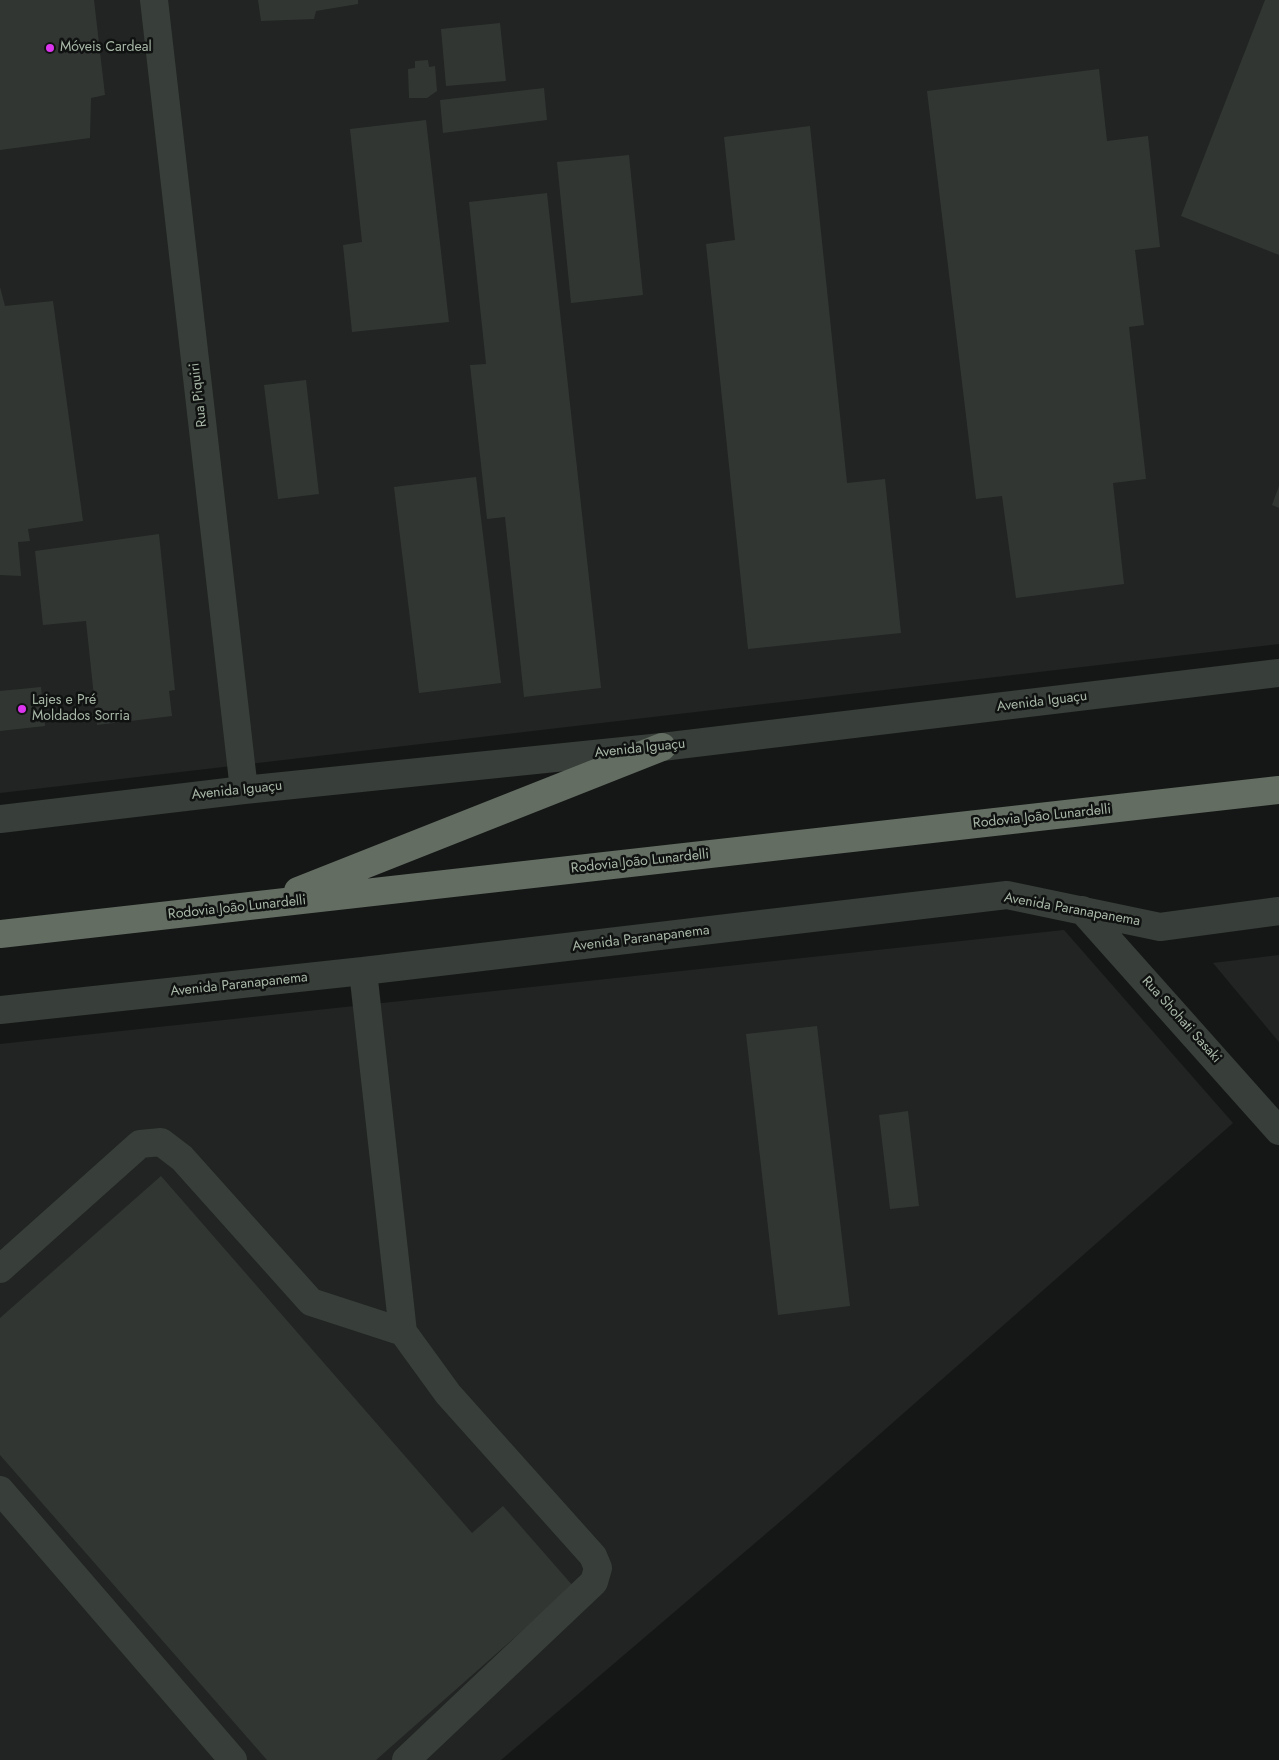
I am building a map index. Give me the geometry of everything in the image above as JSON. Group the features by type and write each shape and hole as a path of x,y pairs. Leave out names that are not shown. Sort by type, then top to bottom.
{"highway":[{"path":"264,905 662,747"},
{"name":"Rodovia João Lunardelli","path":"0,934 1279,790"}],"street":[{"name":"Rua Piquiri","path":"154,0 244,790"},
{"name":"Avenida Iguaçu","path":"0,818 244,790 662,747 1279,673"},
{"name":"Avenida Paranapanema","path":"0,1010 363,972 1007,895 1160,927 1279,911"},
{"name":"Rua Shohati Sasaki","path":"1082,910 1279,1131"},
{"path":"363,972 404,1332 448,1394 593,1556 598,1568 594,1582 406,1760"},
{"path":"0,1269 140,1144 161,1142 182,1158 311,1302 404,1332"},
{"path":"0,1490 233,1760"}],"shaded area":[{"path":"0,0 1279,0 1279,644 0,793"},
{"path":"1064,930 1233,1123 789,1514 501,1760 0,1760 0,1044"},
{"path":"1279,955 1279,1042 1213,963"}],"building":[{"name":"Móveis Cardeal","path":"0,0 94,0 105,95 91,98 90,138 0,150"},
{"path":"258,0 358,0 358,4 316,11 314,19 261,21"},
{"path":"1265,0 1279,0 1279,255 1181,216"},
{"path":"500,23 506,81 446,86 441,29"},
{"path":"428,60 429,67 435,66 437,91 427,98 409,98 408,69 415,68 415,61"},
{"path":"1099,69 1107,141 1148,136 1160,247 1135,250 1144,325 1129,327 1146,479 1113,483 1124,584 1016,598 1002,496 976,499 927,91"},
{"path":"544,88 547,120 443,133 440,100"},
{"path":"426,120 449,322 352,332 343,245 362,242 350,129"},
{"path":"810,126 847,483 885,479 901,633 748,649 706,244 735,240 724,137"},
{"path":"629,155 643,295 571,303 557,162"},
{"path":"547,193 601,688 524,697 505,517 487,519 470,365 486,364 469,202"},
{"path":"0,287 5,306 53,301 83,521 28,529 30,541 18,542 21,576 0,575"},
{"path":"306,380 319,494 278,499 264,385"},
{"path":"476,477 501,683 419,693 394,487"},
{"path":"1279,486 1279,508 1272,505"},
{"path":"159,534 175,690 169,691 172,716 97,725 86,621 43,625 35,551"},
{"name":"Lajes e Pré Moldados Sorria","path":"41,687 45,726 0,731 0,691"},
{"path":"817,1026 850,1306 778,1315 746,1034"},
{"path":"908,1111 919,1206 890,1209 879,1115"},
{"path":"161,1176 472,1533 503,1506 573,1586 376,1760 267,1760 0,1455 0,1318"}],"place":[{"name":"Móveis Cardeal","path":"50,48"},
{"name":"Lajes e Pré Moldados Sorria","path":"22,709"}]}
